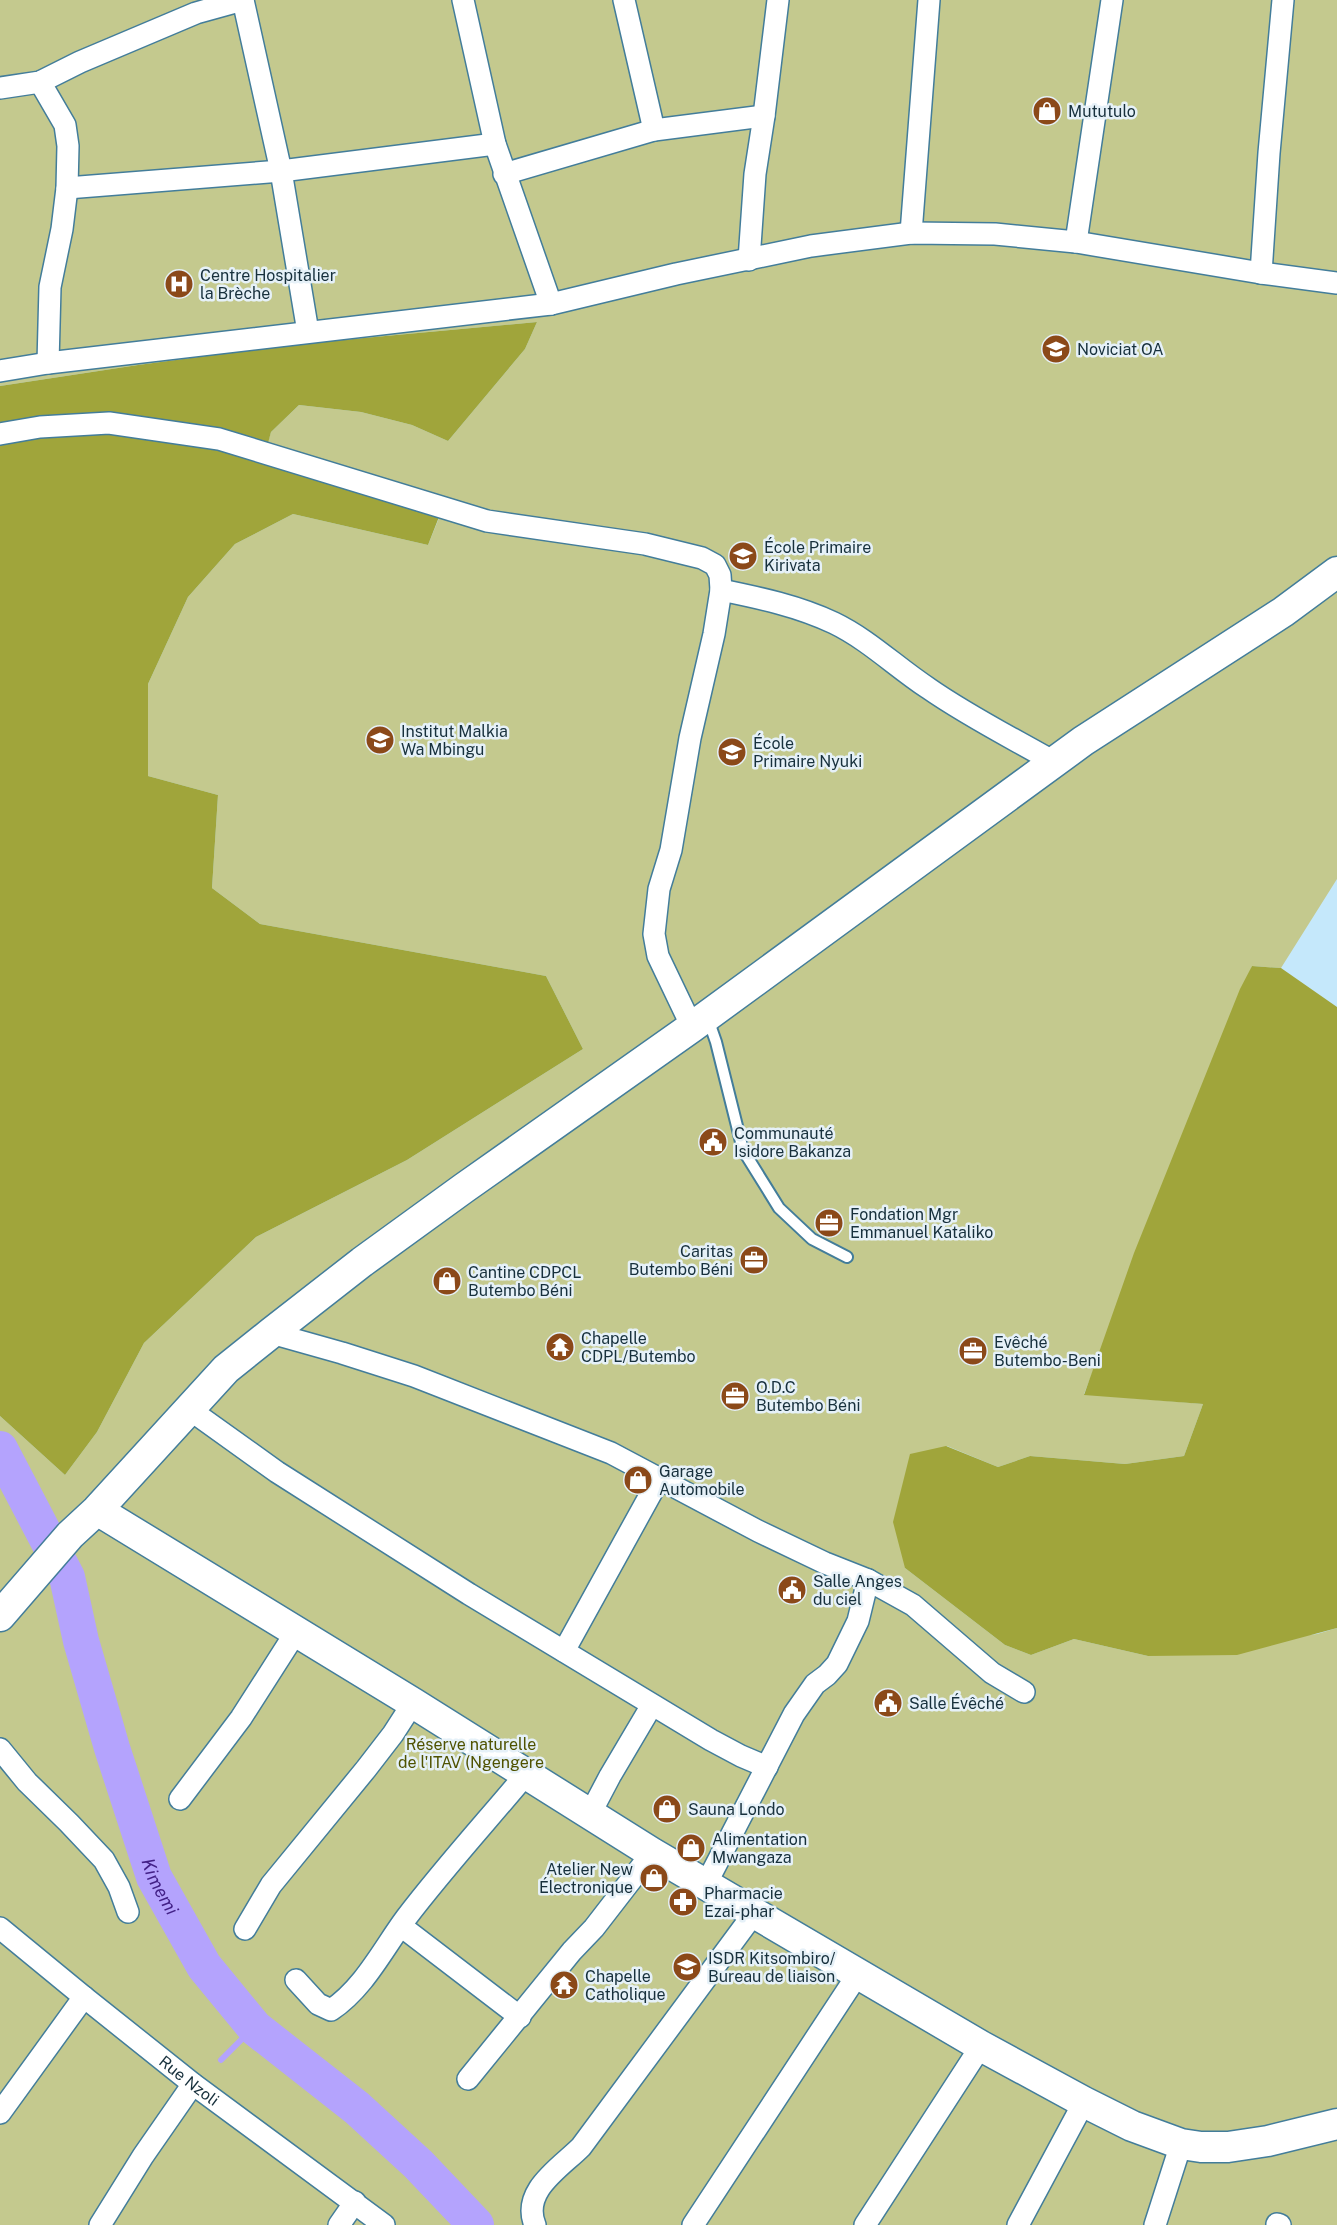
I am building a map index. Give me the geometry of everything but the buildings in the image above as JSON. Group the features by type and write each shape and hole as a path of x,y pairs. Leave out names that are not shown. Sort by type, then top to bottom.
{"street":[{"path":"0,88 40,82 80,62 196,13 243,0 281,171 308,332"},
{"path":"463,0 495,144 551,304"},
{"path":"624,0 654,130"},
{"path":"749,260 754,174 764,116 778,0"},
{"path":"911,233 929,0"},
{"path":"1076,242 1112,0"},
{"path":"1261,273 1283,0"},
{"path":"40,82 64,125 68,146 67,188 62,229 50,287 48,363"},
{"path":"504,174 654,130 764,116"},
{"path":"67,188 281,171 495,144"},
{"path":"0,371 48,363 551,304 811,246 911,233 995,234 1076,242 1261,273 1337,283"},
{"path":"0,434 40,427 109,423 219,439 487,521 645,544 702,558 715,565 720,575 720,590 714,634 690,738 671,850 659,889 654,934 658,956 700,1021"},
{"path":"0,1616 70,1535 97,1510 226,1370 271,1333 362,1262 473,1181 700,1021 1054,762 1283,612 1337,572"},
{"path":"720,590 796,607 835,623 866,641 906,673 968,716 1054,762"},
{"path":"271,1333 425,1380 612,1453 758,1531 825,1563 868,1580 913,1605 992,1673 1024,1692"},
{"path":"189,1409 277,1473 564,1651 741,1756 767,1767"},
{"path":"564,1651 659,1479"},
{"path":"97,1510 413,1702 652,1853 981,2046 1132,2126 1181,2144 1228,2147 1268,2141 1337,2124"},
{"path":"706,1884 794,1714 815,1684 828,1676 837,1664 858,1621 868,1580"},
{"path":"180,1799 241,1718 296,1632"},
{"path":"245,1929 271,1885 366,1769 393,1734 413,1702"},
{"path":"590,1814 652,1705"},
{"path":"0,1749 27,1782 104,1860 119,1887 128,1912"},
{"path":"296,1980 318,2004 331,2010 343,2002 401,1926 527,1773"},
{"path":"468,2079 572,1951 594,1929 652,1853"},
{"path":"535,2225 532,2218 533,2199 546,2178 581,2147 754,1912"},
{"path":"401,1926 520,2017"},
{"name":"Rue Nzoli","path":"0,1928 193,2084 384,2225"},
{"path":"693,2225 858,1974"},
{"path":"0,2113 84,1998"},
{"path":"865,2225 981,2046"},
{"path":"100,2225 143,2156 193,2084"},
{"path":"1018,2225 1084,2102"},
{"path":"1155,2225 1181,2144"},
{"path":"339,2225 355,2202"}],"lane":[{"path":"700,1021 716,1042 743,1150 778,1208 812,1239 847,1257"}],"green space":[{"name":"Réserve naturelle de l'ITAV (Ngengere","path":"0,0 1337,0 1337,879 1281,968 1252,966 1084,1394 1203,1404 1184,1456 1125,1464 1030,1456 998,1467 947,1446 905,1568 1005,1645 1031,1655 1074,1639 1148,1656 1317,1634 1337,1628 1337,2225 0,2225 0,1416 65,1475 97,1432 144,1343 256,1237 407,1160 583,1049 546,976 260,924 212,888 218,795 148,776 148,684 188,597 235,544 293,514 428,545 439,518 263,458 271,432 299,405 361,412 412,425 448,441 525,349 537,322 288,345 0,386"}],"shaded area":[{"path":"537,322 525,349 448,441 412,425 361,412 299,405 271,432 264,458 439,517 428,545 293,514 235,544 188,597 148,684 148,776 218,795 212,888 260,924 546,976 583,1049 407,1160 256,1237 144,1343 97,1432 65,1475 0,1416 0,386 288,345"},
{"path":"1252,966 1281,968 1337,1007 1337,1628 1237,1655 1148,1656 1074,1639 1031,1655 1005,1645 905,1568 893,1522 910,1454 946,1446 998,1467 1030,1456 1125,1464 1184,1456 1203,1404 1084,1395 1134,1253 1240,989"}],"waterway":[{"name":"Kimemi","path":"0,1449 67,1577 81,1641 112,1748 154,1877 204,1966 255,2028 357,2108 418,2164 476,2225"},
{"path":"221,2060 254,2027"}],"place":[{"name":"Mututulo","path":"1047,111"},
{"name":"Centre Hospitalier la Brèche","path":"179,284"},
{"name":"Noviciat OA","path":"1056,349"},
{"name":"École Primaire Kirivata","path":"743,556"},
{"name":"Institut Malkia Wa Mbingu","path":"380,740"},
{"name":"École Primaire Nyuki","path":"732,752"},
{"name":"Communauté Isidore Bakanza","path":"713,1142"},
{"name":"Fondation Mgr Emmanuel Kataliko","path":"829,1223"},
{"name":"Caritas Butembo Béni","path":"754,1260"},
{"name":"Cantine CDPCL Butembo Béni","path":"447,1281"},
{"name":"Chapelle CDPL/Butembo","path":"560,1347"},
{"name":"Evêché Butembo-Beni","path":"973,1351"},
{"name":"O.D.C Butembo Béni","path":"735,1396"},
{"name":"Garage Automobile","path":"638,1480"},
{"name":"Salle Anges du ciel","path":"792,1590"},
{"name":"Salle Évêché","path":"888,1703"},
{"name":"Sauna Londo","path":"667,1809"},
{"name":"Alimentation Mwangaza","path":"691,1848"},
{"name":"Atelier New Électronique","path":"654,1878"},
{"name":"Pharmacie Ezai-phar","path":"683,1902"},
{"name":"ISDR Kitsombiro/ Bureau de liaison","path":"687,1967"},
{"name":"Chapelle Catholique","path":"564,1985"}]}
